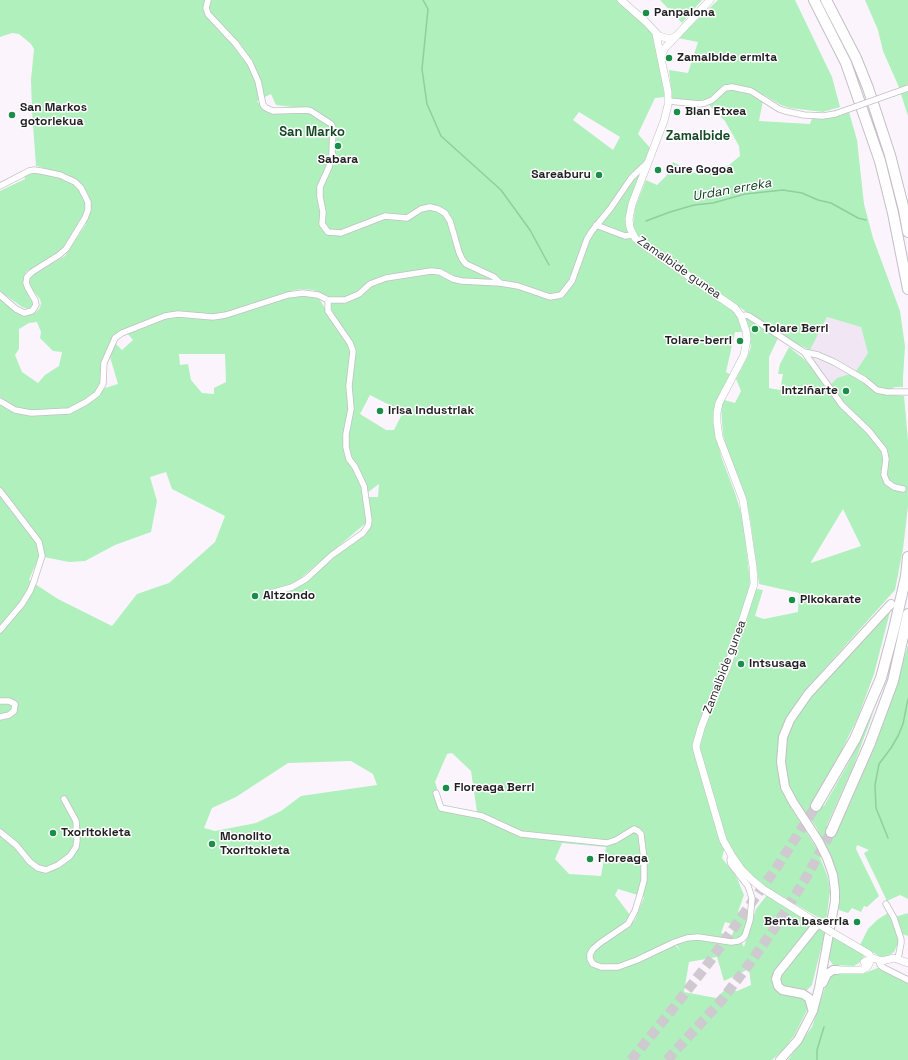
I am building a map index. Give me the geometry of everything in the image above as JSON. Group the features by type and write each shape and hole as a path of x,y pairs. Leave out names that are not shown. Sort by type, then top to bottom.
{"highway":[{"path":"814,0 846,63 880,161 893,213 908,289"},
{"path":"826,0 856,58 868,88 890,155 908,232"},
{"path":"816,806 855,740 881,678 906,576 908,558"},
{"path":"831,832 870,743 890,688 908,614"}],"main road":[{"path":"780,1060 798,1040 813,1011 835,901 834,884 830,866 824,850 785,787 781,762 783,737 790,720 808,694 891,604"},
{"path":"813,1011 811,1000 803,994 782,990 777,984 776,976 822,925"},
{"path":"824,956 829,966 837,970"},
{"path":"803,994 810,992 814,988 824,956"},
{"path":"817,996 827,974 837,970"}],"street":[{"path":"208,0 206,8 208,14 236,44 250,62 258,81 263,105 266,108 273,110 311,111 331,124 333,128 332,156 320,187 323,212 322,224 328,232 341,233 385,216 407,218 422,208 430,207 438,209 445,213 450,221 459,252 466,264 494,277 500,283"},
{"path":"622,0 647,23 656,34 662,38 673,38"},
{"path":"661,53 673,38 710,0"},
{"name":"Zamalbide gunea","path":"656,34 668,92 668,101 664,122 629,214 630,228 633,235 641,243 735,308 742,316 747,339 744,355 719,402 717,422 719,437 743,500 753,567 754,584 727,668 701,728 696,746 699,760 708,785 723,840 741,869 752,880 833,932 870,959"},
{"path":"668,101 700,104 705,103 712,100 725,88 732,86 751,90 778,109 816,116 835,114 908,88"},
{"path":"0,401 15,410 31,413 69,412 97,394 103,384 104,363 115,338 122,333 165,316 178,314 213,317 226,315 288,295 303,293 318,295 328,300 345,300 359,294 370,284 386,278 431,271 440,272 453,279 462,281 500,283 518,286 550,297 561,296 572,281 587,239 596,225 610,209 632,177 649,161"},
{"path":"0,186 29,171 41,171 60,175 75,182 81,188 88,202 85,218 66,249 27,276 26,282 36,305 32,311 24,313 16,310 0,295"},
{"path":"596,225 625,236 633,235"},
{"path":"268,594 292,587 306,579 332,555 363,533 368,526 369,521 364,486 355,467 349,459 346,447 346,434 350,409 349,386 353,351 350,343 328,310 328,300"},
{"name":"Zamalbide gunea","path":"742,316 748,316 804,352 818,355 834,362 865,380 878,390 887,392 908,392"},
{"name":"Zamalbide gunea","path":"804,352 842,405 869,431 884,450 886,460 884,475 887,482 894,487 903,489"},
{"path":"0,491 39,542 42,556 30,591 22,604 0,630"},
{"path":"0,701 9,701 15,704 14,711 9,715 0,717"},
{"path":"436,793 441,808 482,816 521,834 607,843 616,840 634,829 641,834 644,860 644,880 640,895 635,911 628,924 593,948 590,954 590,959 593,964 601,967 618,967 687,938 698,937 731,942 742,939 745,936 750,920 752,898 748,886 731,864 730,860 732,856"},
{"path":"0,832 16,845 30,862 38,868 46,870 58,865 70,856 76,847 77,840 76,821 64,799"},
{"path":"886,904 894,918 901,939 898,959"},
{"path":"837,970 857,968 870,959 892,958 908,963"},
{"path":"870,959 908,980"}],"shaded area":[{"path":"827,317 861,327 868,353 856,371 837,378 830,385 809,356 810,350"}],"green space":[{"path":"0,0 620,0 653,33 665,97 655,98 638,134 651,149 626,218 625,224 633,225 635,208 646,180 657,185 666,176 673,162 699,175 729,165 740,156 739,146 725,121 705,101 696,102 672,98 669,70 688,73 698,42 678,38 718,0 795,0 832,77 840,107 823,112 790,108 781,105 764,95 759,121 810,124 813,115 840,116 849,112 857,140 864,204 873,238 900,311 905,346 903,387 895,387 889,390 878,388 866,377 856,371 868,353 861,327 827,317 810,350 793,342 748,313 664,254 661,261 734,311 742,332 735,332 726,372 731,375 720,394 716,436 722,459 743,519 750,581 748,596 757,589 763,590 755,616 764,619 798,612 799,593 759,584 750,518 741,484 727,449 723,434 721,407 724,400 735,403 741,391 736,379 751,347 745,318 748,318 778,338 769,357 769,388 780,390 783,374 778,374 780,364 789,347 804,359 824,382 833,397 880,448 876,436 853,415 830,385 837,378 849,374 867,383 882,394 904,396 908,441 908,506 903,549 895,590 808,687 810,696 891,608 874,674 858,717 835,764 813,802 821,807 824,806 849,762 874,711 853,767 827,825 829,831 836,832 875,746 892,699 908,645 908,899 900,895 887,901 864,853 869,850 857,845 856,849 879,896 867,907 864,906 861,912 852,908 848,913 839,910 838,878 831,856 816,827 797,801 791,808 817,849 828,878 830,891 826,922 764,886 740,863 728,845 724,850 722,858 736,876 744,895 738,912 748,917 743,935 740,938 729,940 735,925 725,922 721,933 724,934 723,939 699,935 683,936 672,941 681,952 676,944 695,939 731,945 741,942 744,947 756,909 767,895 809,922 809,928 774,971 772,981 773,986 779,994 802,998 807,1001 809,1006 794,1036 784,1049 772,1060 0,1060 0,404 10,411 32,416 66,413 100,394 105,388 118,384 110,357 115,343 122,350 133,340 127,333 147,325 146,320 118,332 113,337 99,386 94,393 72,408 65,410 40,411 16,409 0,399 0,298 22,314 28,315 36,312 40,308 41,303 40,299 28,282 30,277 65,256 86,224 80,223 65,247 59,253 26,272 24,285 34,303 32,307 28,309 22,307 0,291 0,191 25,179 24,176 30,173 39,173 42,167 36,166 32,110 31,80 34,49 31,44 19,34 12,33 0,37","holes":["271,94 276,105 315,110 334,126 336,131 333,161 319,184 329,158 332,131 329,126 309,111 266,111 257,101","579,112 620,137 613,150 573,120","301,289 313,290 328,296 333,314 347,338 344,340 320,300 304,294 294,296 291,291","37,322 41,332 40,338 53,351 62,352 59,366 45,375 38,383 22,372 15,355 19,349 19,329 29,323","179,354 225,354 226,382 214,388 214,394 202,393 191,380 188,364 180,365","370,395 403,412 394,430 386,430 360,414","166,472 172,489 225,516 215,542 169,583 137,594 112,626 58,599 29,580 39,556 69,562 85,561 115,545 151,532 157,501 150,477","379,484 378,497 368,497 368,531 305,582 302,577 366,523 363,496","843,509 861,546 811,563","452,753 471,771 477,812 443,806 435,782 447,754","351,761 373,774 377,785 301,796 281,811 256,823 215,831 204,828 212,808 236,797 288,763","562,843 606,847 601,876 569,874 555,859","618,889 644,897 635,920 625,929 623,924 630,915 615,895","717,957 724,981 749,969 751,985 737,991 727,988 716,998 684,992 689,962"]},
{"path":"660,0 702,0 682,23"},
{"path":"865,0 908,0 908,116 898,85 883,51 878,30"},
{"path":"888,913 896,930 899,941 894,952 888,956 881,957 860,945 868,929 877,920"},
{"path":"908,913 908,936 902,934 895,917"},
{"path":"819,928 825,932 812,985 807,990 802,991 784,987 780,983 781,975"},
{"path":"832,935 864,955 863,960 854,966 833,965 829,959"},
{"path":"880,967 908,982 908,1060 788,1060 812,1027 828,978 832,974 865,973"}],"waterway":[{"path":"423,0 428,9 422,69 427,104 441,136 501,190 530,230 549,265"},
{"name":"Urdan erreka","path":"646,221 694,205 713,203 745,194 783,190 802,193 818,200 831,203 858,218 866,220"},
{"name":"Zamalbide","path":"888,838 876,808 875,785 879,764 891,748 903,724 908,699"},
{"path":"817,1060 817,1050 824,1027"}],"tunnel":[{"path":"631,1060 710,961 777,867 816,806"},
{"path":"667,1060 721,1001 750,963 776,926 807,876 831,832"}],"place":[{"name":"Panpalona","path":"646,13"},
{"name":"Zamalbide ermita","path":"669,58"},
{"name":"Bian Etxea","path":"677,112"},
{"name":"San Markos gotorlekua","path":"12,115"},
{"name":"Sabara","path":"338,146"},
{"name":"Gure Gogoa","path":"658,170"},
{"name":"Sareaburu","path":"599,175"},
{"name":"Tolare Berri","path":"755,329"},
{"name":"Tolare-berri","path":"740,341"},
{"name":"Intziñarte","path":"846,391"},
{"name":"Irisa industriak","path":"380,411"},
{"name":"Aitzondo","path":"255,596"},
{"name":"Pikokarate","path":"792,600"},
{"name":"Intsusaga","path":"741,664"},
{"name":"Floreaga Berri","path":"446,788"},
{"name":"Txoritokieta","path":"53,833"},
{"name":"Monolito Txoritokieta","path":"212,844"},
{"name":"Floreaga","path":"590,859"},
{"name":"Benta baserria","path":"857,922"}],"district":[{"name":"San Marko","path":"312,132"},
{"name":"Zamalbide","path":"698,136"}]}
